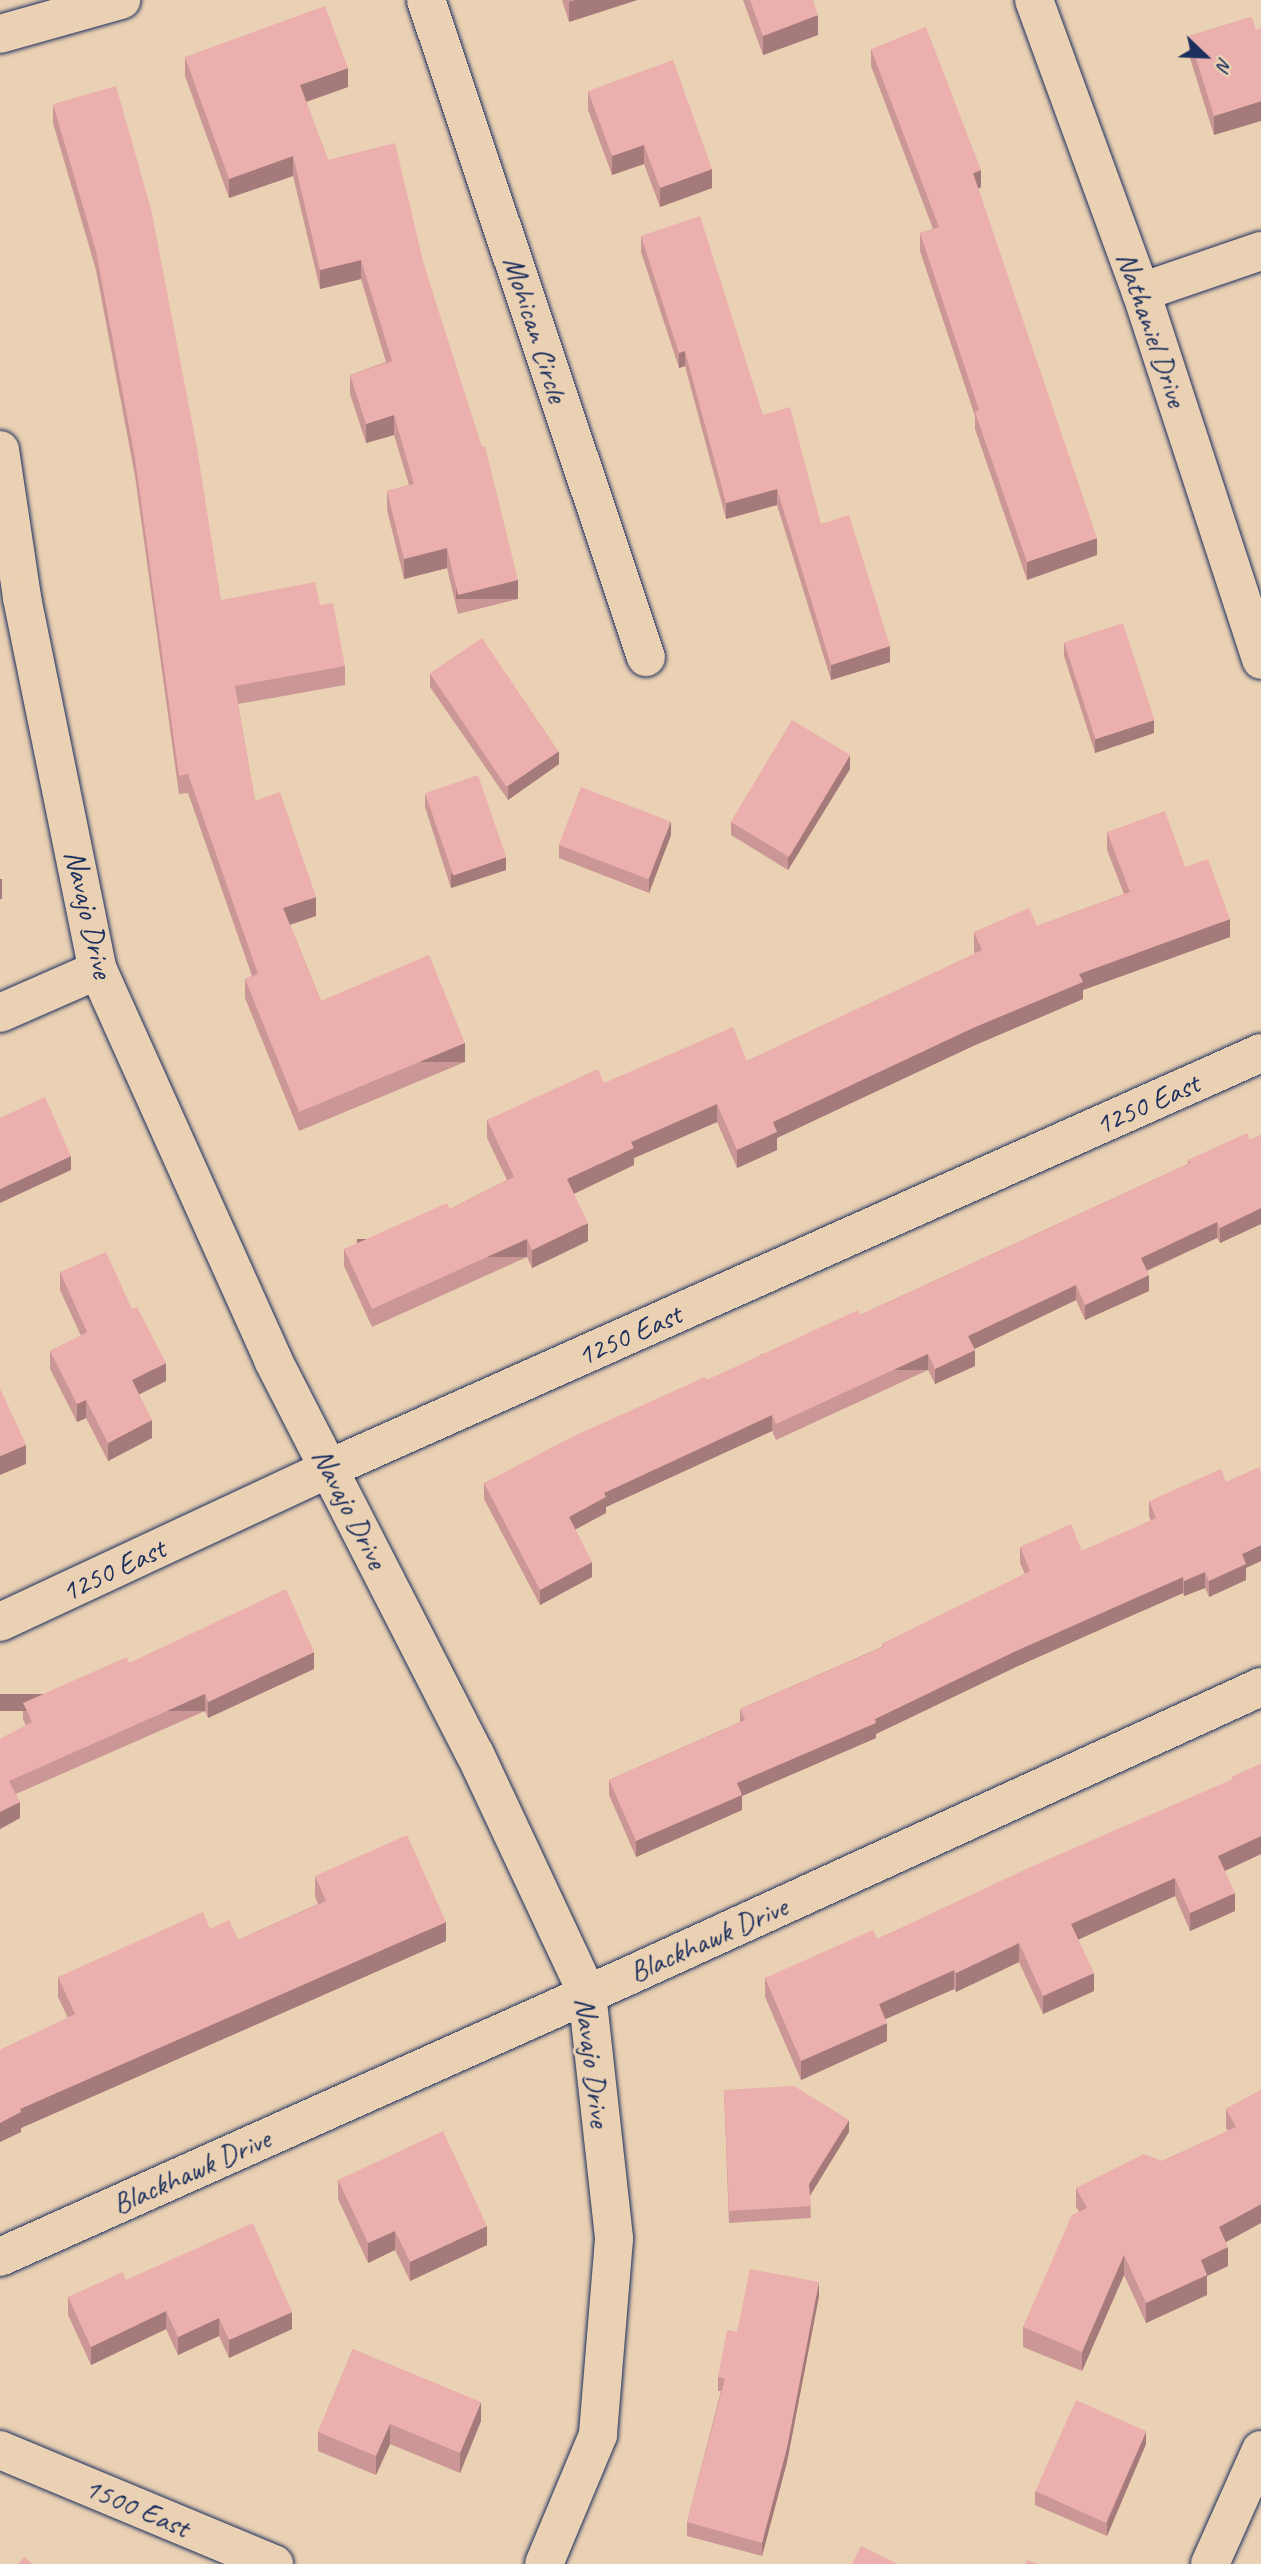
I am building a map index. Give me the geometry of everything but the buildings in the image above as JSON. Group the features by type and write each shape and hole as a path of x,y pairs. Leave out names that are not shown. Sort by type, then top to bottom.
{"street":[{"path":"0,34 121,0"},
{"name":"Mohican Circle","path":"426,0 646,657"},
{"name":"Nathaniel Drive","path":"1034,0 1141,292 1261,660"},
{"path":"1141,292 1261,251"},
{"name":"Navajo Drive","path":"0,450 22,598 98,970 273,1360 475,1754 587,1993 614,2239 598,2435 544,2564"},
{"path":"0,1013 98,970"},
{"name":"1250 East","path":"0,1622 330,1468 1261,1053"},
{"name":"Blackhawk Drive","path":"0,2257 1261,1687"},
{"name":"1500 East","path":"0,2450 274,2564"},
{"path":"1210,2564 1261,2450"}]}
